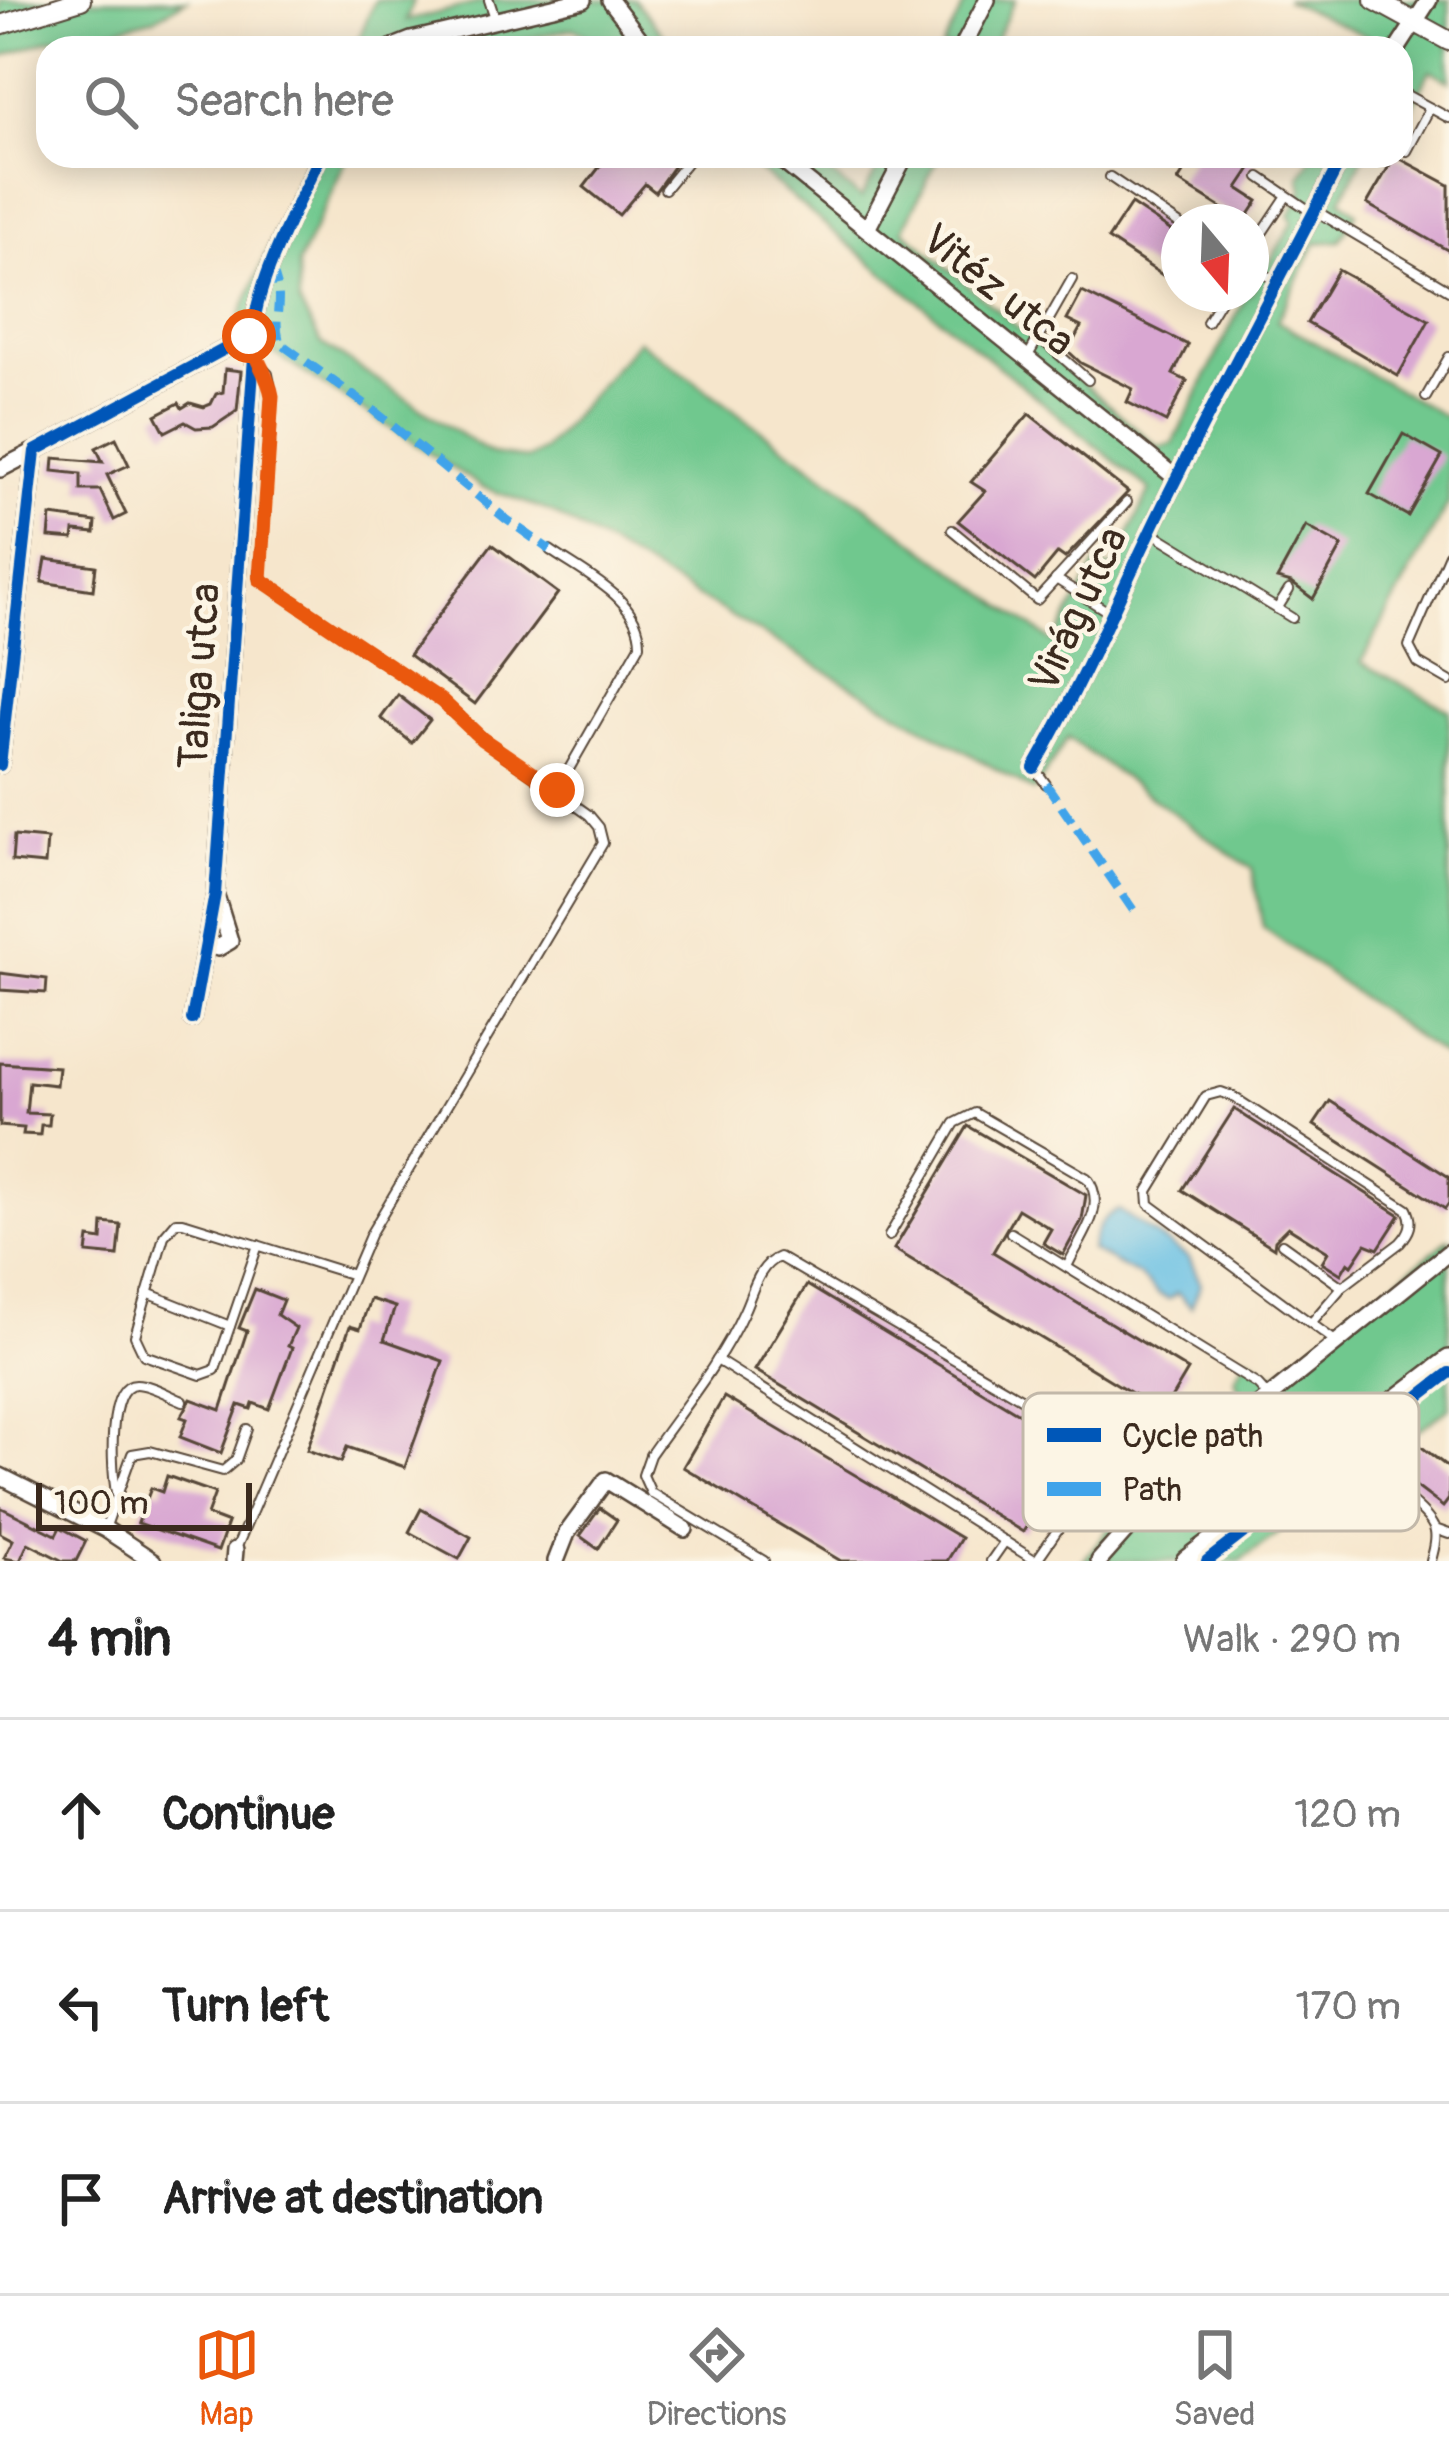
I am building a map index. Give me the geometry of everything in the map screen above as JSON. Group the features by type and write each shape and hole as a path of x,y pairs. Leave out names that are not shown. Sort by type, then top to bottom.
{"main road":[{"path":"1405,1393 1449,1360"},
{"path":"1187,1561 1225,1531"}],"street":[{"path":"0,25 81,0"},
{"path":"436,36 583,0"},
{"path":"610,0 638,36"},
{"path":"968,36 987,0"},
{"path":"1374,0 1449,41"},
{"path":"1404,36 1429,0"},
{"path":"0,469 249,336 271,269 315,168"},
{"name":"Vitéz utca","path":"791,168 1176,478"},
{"path":"867,229 899,168"},
{"name":"Virág utca","path":"1034,768 1081,682 1109,613 1176,478 1337,168"},
{"name":"Taliga utca","path":"193,1019 215,894 254,357 249,336"},
{"path":"0,764 35,451"},
{"path":"1274,1393 1449,1252"},
{"path":"0,1476 105,1528 153,1561"},
{"path":"565,1558 567,1533 606,1480 685,1529"},
{"path":"1099,1561 1126,1531"}],"lane":[{"path":"489,0 495,20"},
{"path":"1413,99 1449,118"},
{"path":"1413,138 1430,108"},
{"path":"665,189 682,168"},
{"path":"1260,177 1286,197 1449,290"},
{"path":"1110,178 1161,212"},
{"path":"1269,222 1286,197"},
{"path":"1269,277 1279,281"},
{"path":"1027,358 1072,279"},
{"path":"1208,322 1213,312"},
{"path":"1039,337 1088,380"},
{"path":"235,1556 371,1233 603,843 589,815 482,739 442,701 260,579 272,396 268,374 254,357"},
{"path":"1426,397 1449,357"},
{"path":"952,530 1037,600 1127,502"},
{"path":"1150,531 1292,618"},
{"path":"550,550 630,609 641,627 640,645 557,790"},
{"path":"1449,554 1409,646 1418,663 1449,681"},
{"path":"1056,579 1109,613"},
{"path":"1277,609 1288,590"},
{"path":"1034,768 1046,784"},
{"path":"1310,1323 1342,1287 1408,1234 1411,1216 1232,1096 1221,1092 1206,1096 1148,1191 1149,1204 1310,1323 1336,1342"},
{"path":"889,1236 955,1123 976,1113 1092,1185 1097,1196 1095,1211 1067,1268"},
{"path":"259,1245 220,1363 208,1375 144,1355 135,1336 166,1230 176,1222 259,1245 350,1274"},
{"path":"1011,1233 1265,1393"},
{"path":"1282,1244 1342,1287"},
{"path":"764,1561 651,1493 644,1475 650,1455 717,1360 771,1260 790,1260 1023,1399"},
{"path":"147,1293 230,1326"},
{"path":"717,1360 1036,1561 1057,1531"},
{"path":"116,1493 110,1448 121,1395 136,1384 183,1401"},
{"path":"105,1528 132,1454 150,1451 224,1471 236,1460 247,1430"},
{"path":"1419,1511 1435,1529 1449,1534"},
{"path":"1431,1561 1435,1529"},
{"path":"991,1561 1004,1541"}],"green space":[{"path":"0,0 186,0 155,18 104,32 36,36 36,45 0,57"},
{"path":"375,0 414,0 406,21 489,0 635,0 664,36 589,36 574,28 539,36 360,36"},
{"path":"967,0 1015,0 998,36 948,36"},
{"path":"1285,0 1449,0 1449,81 1430,70 1413,106 1413,36 1366,36"},
{"path":"304,168 342,168 298,264 299,303 321,343 491,454 528,459 544,450 638,340 1054,643 1097,563 1112,570 1150,490 756,168 823,168 861,198 878,168 933,168 903,230 1159,448 1173,444 1238,312 1269,312 1269,263 1293,222 1290,215 1303,189 1300,177 1305,168 1358,168 1341,200 1357,213 1340,241 1316,243 1277,321 1449,419 1449,502 1361,662 1449,710 1449,1060 1263,928 1252,869 1068,738 1034,791 549,511 482,487 235,328"},
{"path":"1449,1239 1449,1408 1419,1430 1419,1393 1240,1393 1235,1377 1248,1356 1275,1376"},
{"path":"1107,1531 1281,1531 1240,1561 1083,1561"}],"water":[{"path":"1119,1210 1189,1258 1201,1284 1191,1307 1177,1293 1169,1299 1159,1295 1139,1276 1091,1250 1100,1226"}],"building":[{"path":"1413,166 1449,185 1449,251 1367,204 1388,168"},
{"path":"599,168 672,168 655,192 645,184 619,215 584,187"},
{"path":"1186,168 1251,168 1238,188 1256,204 1215,204 1178,181"},
{"path":"1131,204 1161,224 1161,274 1108,239"},
{"path":"1338,270 1429,320 1398,376 1307,323"},
{"path":"1082,292 1188,345 1173,374 1187,381 1166,422 1127,402 1133,389 1081,363 1068,351 1081,327 1067,320"},
{"path":"225,369 241,371 237,411 213,427 196,428 185,422 165,432 156,415 179,403 182,408 190,403 211,404 223,392"},
{"path":"1029,414 1128,492 1065,558 1058,553 1035,581 958,521 985,491 971,482"},
{"path":"1403,434 1442,456 1408,516 1369,494"},
{"path":"116,438 129,465 107,475 126,514 114,520 100,490 81,490 81,474 53,471 54,458 103,462 96,448"},
{"path":"51,516 96,522 95,533 74,531 73,539 49,537"},
{"path":"1306,526 1342,546 1313,599 1292,583 1277,579"},
{"path":"492,544 558,593 475,704 409,655"},
{"path":"46,559 96,566 93,590 42,582"},
{"path":"398,695 430,720 412,743 381,718"},
{"path":"14,836 47,839 45,864 12,861"},
{"path":"0,973 47,979 46,993 0,990"},
{"path":"0,1063 58,1067 56,1085 29,1082 26,1113 50,1114 49,1125 41,1125 40,1135 0,1126"},
{"path":"1330,1101 1449,1177 1445,1209 1314,1125"},
{"path":"1234,1109 1400,1215 1378,1249 1366,1244 1341,1274 1322,1262 1328,1252 1288,1227 1275,1240 1274,1248 1182,1190"},
{"path":"968,1126 1086,1195 1082,1220 1063,1255 1043,1243 1051,1229 1018,1209 993,1252 1188,1370 1174,1393 1132,1393 894,1249"},
{"path":"103,1223 121,1225 118,1256 87,1253 89,1238 102,1240"},
{"path":"807,1285 1023,1416 1024,1531 1023,1532 755,1370"},
{"path":"255,1289 283,1300 277,1315 296,1328 288,1346 292,1348 269,1409 253,1403 251,1409 239,1405 221,1453 180,1437 187,1419 181,1417 191,1399 221,1410 247,1331 239,1328"},
{"path":"370,1299 395,1307 384,1340 443,1361 405,1467 347,1447 341,1462 307,1450 350,1326 360,1329"},
{"path":"724,1397 961,1538 947,1561 841,1561 683,1467"},
{"path":"1419,1445 1449,1468 1449,1499 1443,1507 1419,1489"},
{"path":"167,1476 215,1493 207,1515 228,1523 218,1551 138,1523 151,1488 162,1492"},
{"path":"0,1507 56,1535 60,1527 86,1541 76,1561 63,1561 28,1543 20,1561 4,1558 13,1540 0,1533"},
{"path":"600,1508 617,1520 598,1549 580,1536"},
{"path":"421,1509 471,1537 459,1559 409,1532"}],"marked path":[{"path":"271,269 278,289 280,343 550,550"},
{"path":"1046,784 1138,917"}],"cycle path":[{"path":"192,1019 215,894 256,310 274,255 314,168"},
{"path":"1034,768 1195,440 1337,168"},
{"path":"0,765 35,451 249,336"},
{"path":"1419,1396 1449,1373"},
{"path":"1207,1561 1246,1531"}],"route":[{"path":"249,336 254,357 268,374 272,396 260,579 442,701 482,739 557,790"}]}
